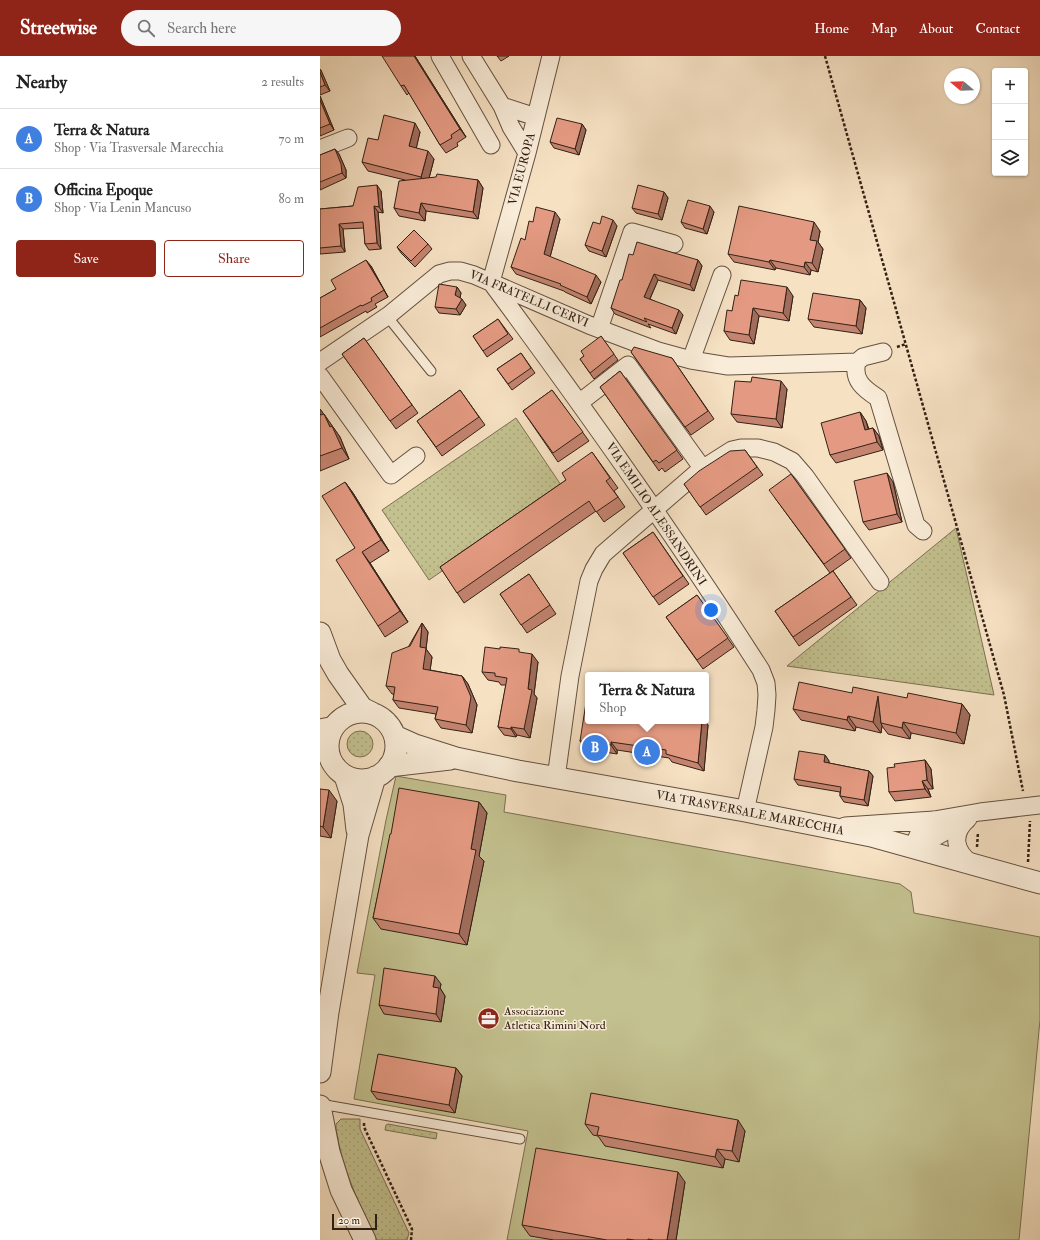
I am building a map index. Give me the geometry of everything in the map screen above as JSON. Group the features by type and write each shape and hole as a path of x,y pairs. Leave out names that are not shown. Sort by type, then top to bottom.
{"street":[{"path":"440,56 491,145"},
{"path":"471,56 502,106 511,127 527,153"},
{"name":"VIA EUROPA","path":"491,282 527,153 551,56"},
{"path":"502,106 536,116"},
{"path":"320,150 348,138"},
{"name":"VIA FRATELLI CERVI","path":"599,329 632,232 674,244"},
{"name":"VIA FRATELLI CERVI","path":"320,362 387,316 439,274 450,271 460,271 474,275 599,329 658,351 691,360 728,366 857,362 863,357 883,352"},
{"path":"691,360 722,275"},
{"name":"VIA EMILIO ALESSANDRINI","path":"491,282 580,403 654,509 761,670 766,683 767,695 764,728 745,811"},
{"path":"857,362 855,369 856,377 863,387 878,398 880,403 916,525 923,531"},
{"path":"580,403 628,365 703,469"},
{"path":"320,376 391,475 416,456"},
{"path":"556,778 570,676 589,581 594,569 603,554 654,509 703,469 732,450 741,448 758,448 774,452 792,461 806,476 880,582"},
{"path":"320,633 330,660 338,674 362,708 382,718 390,726 395,736 396,746 394,757 382,772 358,835 328,1012 320,1072"},
{"path":"330,660 332,724 328,743 324,752 338,770 345,776 365,780 382,772"},
{"path":"332,724 351,713 372,713"},
{"name":"VIA TRASVERSALE MARECCHIA","path":"395,736 415,745 456,758 518,771 829,827 915,847 974,858 1040,883"},
{"name":"VIA TRASVERSALE MARECCHIA","path":"382,772 456,758"},
{"path":"345,776 354,804 358,835"},
{"path":"829,827 934,820 975,819 1035,811"},
{"path":"934,820 925,825 916,837 915,847 930,842 951,828 975,819"},
{"path":"974,858 963,857 958,847 957,839 958,830 975,819"},
{"path":"320,1105 328,1152 341,1190 364,1240"}],"lane":[{"path":"387,316 431,371"},
{"path":"320,1105 520,1139"}],"path":[{"path":"825,56 1004,695 1024,797"},
{"path":"1028,864 1035,811"},
{"path":"974,858 975,819"},
{"path":"363,1120 364,1128 412,1229 411,1240"}],"shaded area":[{"path":"516,418 563,488 429,580 382,510"},
{"path":"956,528 994,695 787,666"},
{"path":"360,731 369,735 373,744 369,753 360,757 351,753 347,744 351,735"},
{"path":"396,776 506,795 504,812 900,884 911,892 914,913 1040,937 1040,1020 1019,1240 507,1240 528,1131 354,1099 375,975 357,973 386,820"},
{"path":"341,1119 360,1119 360,1129 409,1233 407,1240 377,1240 347,1173 336,1129 336,1124"},
{"path":"388,1124 437,1133 436,1139 385,1130 386,1125"}],"building":[{"path":"382,56 414,56 460,129 451,135 452,138 440,145 404,85 401,86"},
{"path":"320,72 325,85 320,87"},
{"path":"320,100 330,124 320,128"},
{"path":"384,115 415,123 409,146 428,151 421,177 362,162 368,138 378,140"},
{"path":"557,118 582,124 575,149 550,142"},
{"path":"335,149 341,164 342,173 320,182 320,155"},
{"path":"437,174 478,180 473,212 421,203 419,213 394,208 399,181 436,177"},
{"path":"377,185 379,207 374,206 377,243 365,244 363,222 339,224 341,246 320,248 320,209 353,206 358,187"},
{"path":"638,185 664,192 658,214 632,208"},
{"path":"688,200 710,206 703,229 681,222"},
{"path":"739,206 814,222 810,240 817,241 812,263 805,262 804,267 728,254"},
{"path":"536,207 555,212 544,254 596,275 587,297 560,285 561,284 511,267 521,238 525,240 529,221 533,222"},
{"path":"602,216 613,220 602,251 585,245 593,222 600,224"},
{"path":"414,230 428,244 411,261 397,247"},
{"path":"637,242 698,260 690,285 654,274 644,297 679,310 672,328 644,318 647,322 611,308 620,280 622,280 629,254 633,255"},
{"path":"366,260 384,290 371,298 372,301 362,306 361,305 320,328 320,298 336,289 331,280"},
{"path":"741,280 787,287 783,313 753,308 749,335 724,331 727,310 732,311 735,295 738,296"},
{"path":"439,284 457,287 455,295 462,299 456,309 435,307"},
{"path":"813,293 860,300 856,326 808,319"},
{"path":"498,319 508,334 483,351 473,336"},
{"path":"601,336 614,354 590,373 580,359 584,356 581,351"},
{"path":"364,338 412,405 390,421 342,354"},
{"path":"634,347 672,358 708,411 685,427 631,352"},
{"path":"521,353 531,368 508,384 497,369"},
{"path":"620,371 677,450 659,463 656,460 653,462 600,387"},
{"path":"752,377 781,381 776,419 731,414 735,381 751,382"},
{"path":"460,390 479,417 436,447 417,421"},
{"path":"552,390 583,432 553,453 523,411"},
{"path":"860,412 865,430 873,428 877,442 830,455 821,423"},
{"path":"320,414 324,414 330,427 332,426 342,448 320,456"},
{"path":"745,450 757,467 700,507 684,484 699,471 730,451"},
{"path":"592,452 610,478 606,481 618,497 596,512 589,501 457,593 440,567 566,480 562,473"},
{"path":"887,473 897,514 863,522 854,481"},
{"path":"791,474 845,549 824,564 769,490"},
{"path":"345,482 381,540 362,552 400,611 378,626 336,560 355,548 322,496"},
{"path":"653,532 683,576 653,597 623,553"},
{"path":"833,571 851,597 793,637 775,611"},
{"path":"529,574 550,605 521,625 500,594"},
{"path":"697,595 728,638 697,660 666,617"},
{"path":"422,623 420,647 426,648 423,669 462,676 471,697 466,725 435,719 438,707 393,700 395,687 386,686 392,653 410,646"},
{"path":"485,647 519,649 519,652 532,654 528,689 532,690 524,729 498,727 507,678 495,676 495,673 482,672"},
{"path":"799,682 852,693 853,687 907,698 908,693 962,704 956,733 903,722 902,728 881,723 878,696 873,722 848,716 847,720 793,709"},
{"path":"585,709 585,724 702,724 698,763 666,754 666,750 611,742 611,745 580,741"},
{"path":"799,751 825,755 824,762 869,771 864,800 840,796 841,787 794,779"},
{"path":"925,760 927,780 922,781 925,789 889,792 887,768 895,767 894,764"},
{"path":"399,788 479,802 471,849 476,850 459,934 373,918"},
{"path":"320,789 329,790 323,827 320,826"},
{"path":"384,968 435,976 433,987 439,988 436,1014 379,1005"},
{"path":"378,1054 456,1068 449,1105 371,1091"},
{"path":"591,1093 738,1120 732,1151 717,1149 715,1157 597,1135 599,1127 585,1124"},
{"path":"536,1148 678,1172 667,1240 607,1240 522,1225"}],"place":[{"name":"Officina Epoque","path":"595,748"},
{"name":"Terra & Natura","path":"647,752"},
{"name":"Associazione Atletica Rimini Nord","path":"488,1018"}]}
